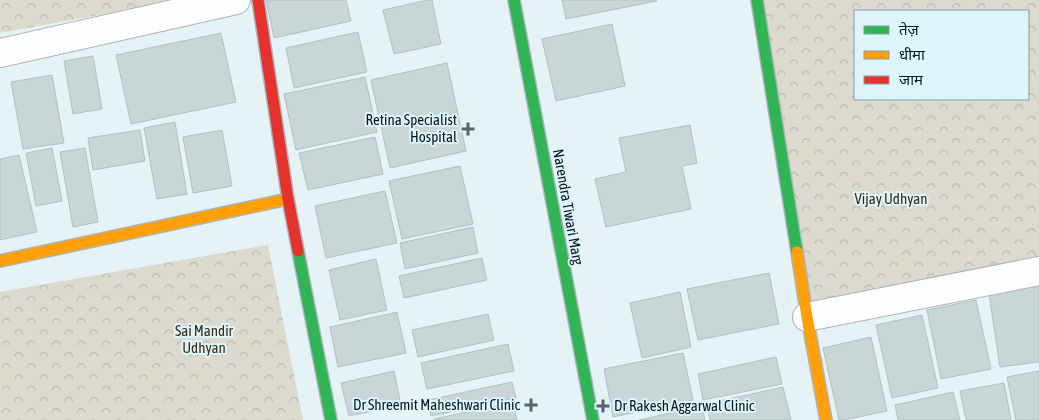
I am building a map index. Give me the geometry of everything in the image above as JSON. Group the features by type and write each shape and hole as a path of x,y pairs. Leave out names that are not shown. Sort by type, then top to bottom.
{"street":[{"path":"0,53 236,0"},
{"path":"258,0 288,199 331,420"},
{"name":"Narendra Tiwari Marg","path":"514,0 593,420"},
{"path":"757,0 807,317 826,420"},
{"path":"0,261 288,199"},
{"path":"807,317 1039,271"}],"green space":[{"path":"0,0 181,0 0,33"},
{"name":"Vijay Udhyan","path":"759,0 1039,0 1039,272 807,317"},
{"name":"Sai Mandir Udhyan","path":"268,245 303,420 0,420 0,292"}],"building":[{"path":"266,0 346,0 351,21 274,38"},
{"path":"432,0 441,44 394,54 383,10"},
{"path":"562,0 656,0 657,1 566,19"},
{"path":"612,24 625,86 556,101 542,39"},
{"path":"358,32 367,72 294,88 286,48"},
{"path":"221,33 236,102 131,124 116,55"},
{"path":"93,56 102,109 73,114 64,61"},
{"path":"447,63 466,151 390,168 371,80"},
{"path":"52,75 64,143 23,149 11,82"},
{"path":"365,77 377,132 296,150 284,94"},
{"path":"175,122 187,194 157,199 144,128"},
{"path":"690,125 697,163 682,166 691,209 606,227 595,179 626,172 619,138"},
{"path":"140,130 145,161 93,170 88,138"},
{"path":"222,130 232,186 193,193 183,137"},
{"path":"375,137 383,174 308,190 299,153"},
{"path":"52,148 62,201 36,206 26,153"},
{"path":"85,148 98,222 73,227 60,152"},
{"path":"19,155 37,232 0,240 0,159"},
{"path":"460,166 473,224 402,239 389,181"},
{"path":"385,191 397,243 326,258 315,206"},
{"path":"473,227 478,253 405,269 400,243"},
{"path":"482,258 487,280 404,298 399,276"},
{"path":"376,259 387,310 340,320 329,270"},
{"path":"769,273 779,324 698,340 687,289"},
{"path":"1039,286 1039,362 1000,367 989,294"},
{"path":"680,292 691,347 642,358 630,303"},
{"path":"976,300 991,369 941,379 927,310"},
{"path":"397,312 406,353 338,367 330,327"},
{"path":"488,314 494,340 418,357 412,330"},
{"path":"922,315 938,388 892,398 876,325"},
{"path":"871,337 887,411 839,420 823,348"},
{"path":"508,344 514,371 427,389 421,363"},
{"path":"683,353 693,400 613,417 604,369"},
{"path":"776,357 782,384 703,400 698,374"},
{"path":"394,371 401,405 349,416 341,383"},
{"path":"1039,371 1039,420 1016,420 1007,377"},
{"path":"512,382 516,398 431,416 428,400"},
{"path":"1004,383 1011,420 966,420 960,391"},
{"path":"783,387 791,420 710,420 706,404"},
{"path":"953,392 960,420 898,420 895,405"},
{"path":"513,402 517,420 434,420 434,419"},
{"path":"702,406 705,420 639,420"}],"traffic: fast":[{"path":"514,0 593,420"},
{"path":"757,0 797,252"},
{"path":"298,251 331,420"}],"traffic: slow":[{"path":"0,261 288,199"},
{"path":"797,252 826,420"}],"traffic: jam":[{"path":"258,0 288,199 298,251"}],"place":[{"name":"Retina Specialist Hospital","path":"468,129"},
{"name":"Dr Shreemit Maheshwari Clinic","path":"531,405"},
{"name":"Dr Rakesh Aggarwal Clinic","path":"603,406"}]}
